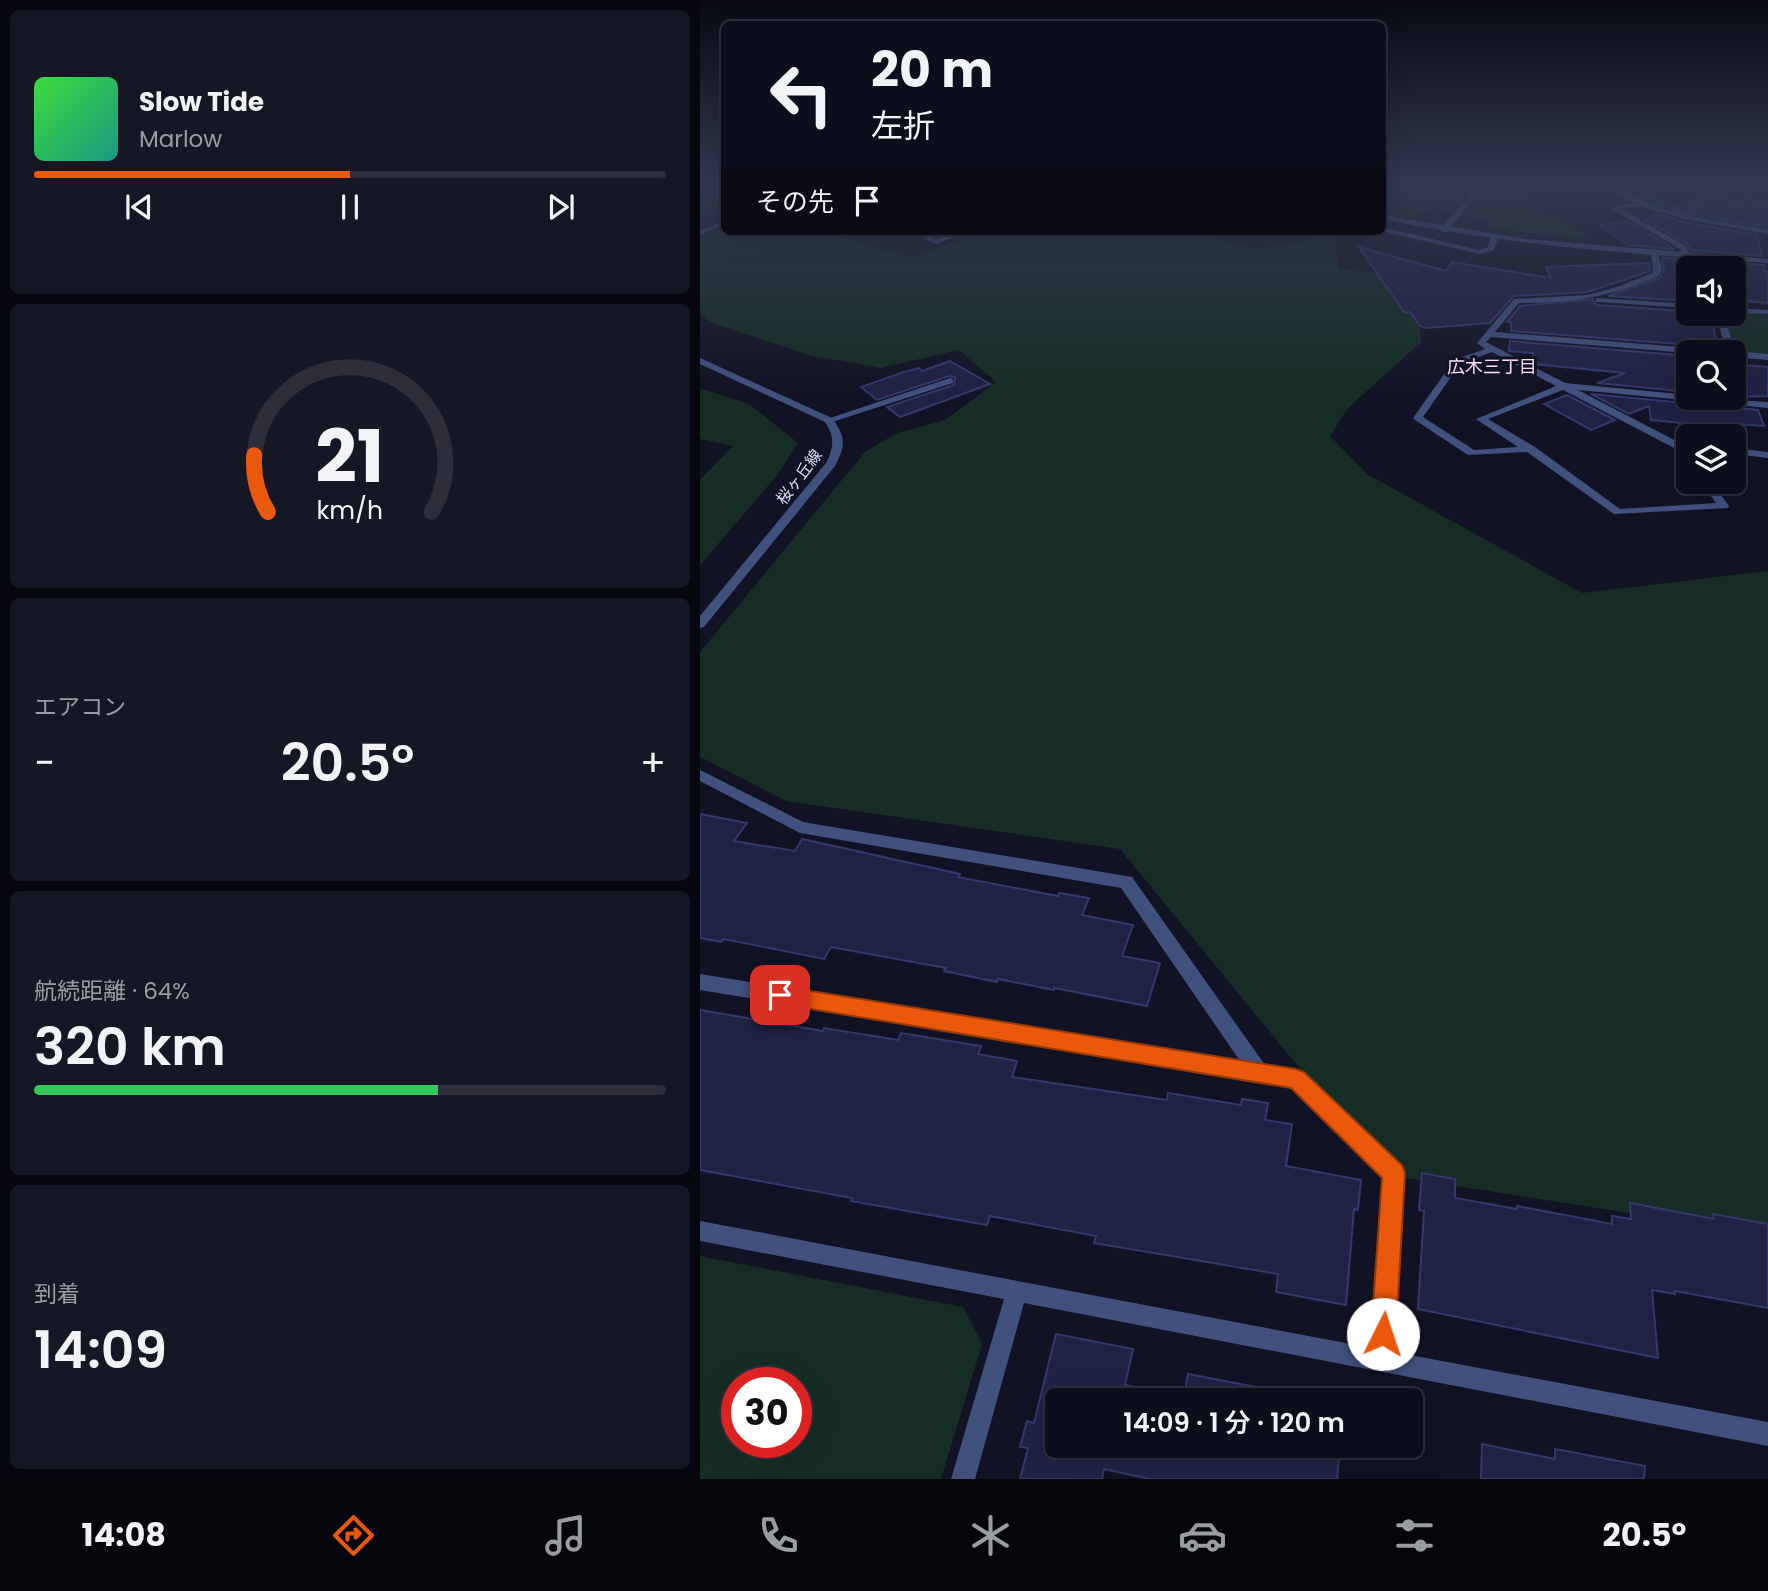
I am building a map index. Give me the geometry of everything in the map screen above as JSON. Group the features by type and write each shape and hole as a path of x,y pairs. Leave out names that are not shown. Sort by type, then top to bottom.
{"street":[{"path":"1644,252 1768,261"},
{"path":"1592,299 1629,287 1656,274 1658,269 1654,253"},
{"path":"1676,305 1592,299 1517,301 1481,343 1676,443"},
{"path":"1746,311 1768,312"},
{"path":"1488,334 1676,350"},
{"path":"1493,349 1457,362 1418,418 1472,453 1531,449"},
{"path":"1746,355 1768,357"},
{"path":"700,361 828,420 950,381"},
{"path":"1715,494 1724,506 1618,512 1531,449 1481,419 1564,387 1768,405"},
{"name":"桜ヶ丘線","path":"700,624 831,464 838,449 838,434 828,420"},
{"path":"1746,453 1768,455"},
{"path":"700,775 800,827 1126,882 1260,1074"},
{"path":"700,982 1296,1079 1394,1173 1382,1360"},
{"path":"700,1231 1768,1434"},
{"path":"963,1479 1017,1291"}],"green space":[{"path":"700,252 896,252 915,257 928,252 1336,252 1338,269 1416,278 1421,342 1348,408 1330,436 1367,474 1582,593 1768,571 1768,1235 1387,1175 1120,849 786,801 700,757 700,652 865,452 897,433 945,420 996,382 959,350 880,368 809,355 710,322 700,312"},
{"path":"1746,314 1768,315 1768,354 1746,352 1746,340 1732,340 1728,326 1746,326"},
{"path":"700,388 749,404 798,443 778,474 700,565 700,480 733,446 700,439"},
{"path":"700,1256 963,1307 982,1344 941,1479 700,1479"}],"building":[{"path":"1362,252 1377,252 1446,271 1452,262 1551,278 1546,267 1649,263 1650,271 1588,292 1514,296 1490,323 1426,328 1420,326 1410,312 1404,312"},
{"path":"1715,252 1761,252 1762,256"},
{"path":"1662,258 1676,259 1676,300 1608,296 1660,278 1664,270"},
{"path":"1746,264 1764,265 1765,272 1768,272 1768,303 1746,301"},
{"path":"1593,299 1596,305 1676,311 1676,326 1713,326 1716,340 1676,340 1676,344 1511,331 1511,322 1507,322 1520,306"},
{"path":"1510,341 1676,355 1676,391 1597,383 1625,373 1533,364 1533,353 1509,351"},
{"path":"950,361 990,384 900,417 887,407 954,385 955,377 949,376 877,400 861,387 904,372 919,368 922,371"},
{"path":"1746,365 1768,367 1768,396 1746,397"},
{"path":"1591,394 1676,402 1676,410 1758,410 1764,426 1651,420 1649,406 1629,414"},
{"path":"1567,395 1615,420 1591,430 1544,404"},
{"path":"700,814 747,823 734,841 795,851 802,839 960,874 958,877 1058,896 1059,893 1089,898 1082,915 1133,925 1122,956 1160,963 1147,1006 998,979 997,982 944,971 946,968 831,947 824,959 724,939 721,942 700,938"},
{"path":"700,1010 823,1031 824,1028 898,1040 901,1033 981,1046 978,1054 1017,1061 1012,1077 1167,1100 1168,1093 1241,1105 1242,1099 1268,1103 1265,1120 1292,1124 1286,1166 1361,1180 1358,1210 1354,1209 1346,1305 1276,1292 1278,1274 1094,1243 1096,1236 990,1216 987,1225 700,1170"},
{"path":"1422,1173 1455,1179 1455,1198 1517,1209 1517,1206 1612,1224 1612,1216 1631,1219 1630,1203 1714,1219 1713,1214 1768,1224 1768,1308 1675,1291 1675,1294 1652,1290 1658,1358 1418,1309 1424,1211 1419,1210"},
{"path":"1056,1334 1133,1349 1125,1385 1140,1388 1045,1388 1045,1458 1339,1458 1337,1479 1150,1479 1104,1469 1102,1479 1020,1479 1028,1448 1020,1447 1027,1421 1034,1423"},
{"path":"1188,1374 1261,1388 1186,1388"},
{"path":"1482,1444 1555,1459 1555,1449 1645,1466 1644,1479 1481,1479"}],"district":[{"name":"広木三丁目","path":"1492,366"}],"route":[{"path":"780,995 1296,1079 1394,1173 1383,1334"}]}
